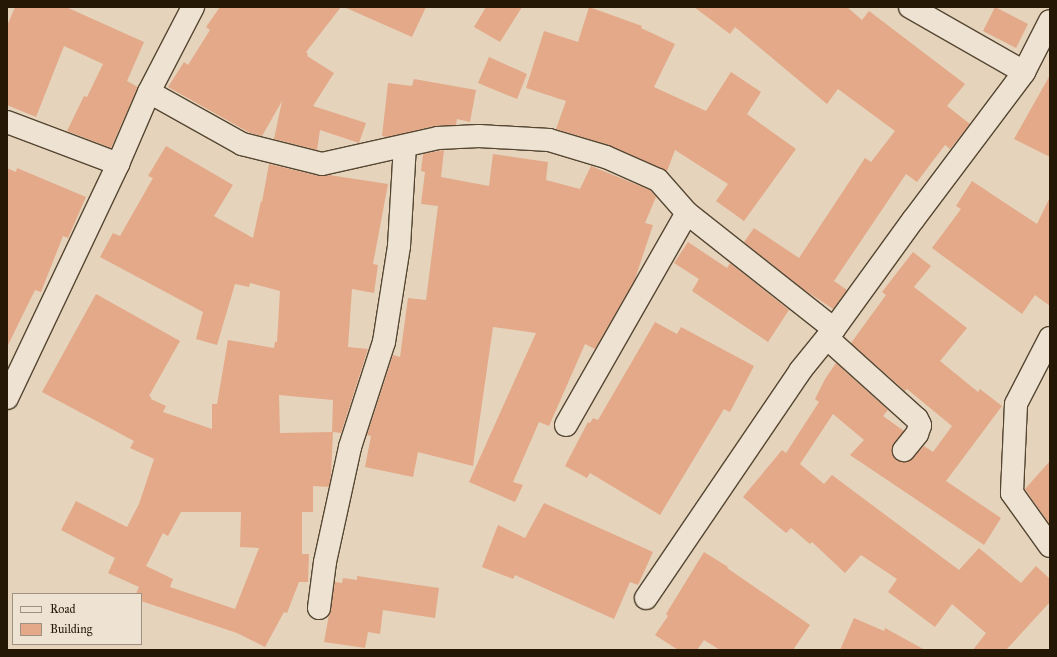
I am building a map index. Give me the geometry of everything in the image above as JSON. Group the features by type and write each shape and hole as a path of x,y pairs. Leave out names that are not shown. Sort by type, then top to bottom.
{"street":[{"path":"7,398 118,164 149,92 193,7"},
{"path":"910,7 1024,72"},
{"path":"646,598 800,371 830,333 1024,72 1050,22"},
{"path":"149,92 242,144 322,164 438,138 479,136 549,140 606,157 658,180 687,213 830,333 917,419 920,425 917,434 904,450"},
{"path":"7,122 118,164"},
{"path":"319,608 325,562 350,447 384,342 399,246 405,146"},
{"path":"566,425 687,213"},
{"path":"1050,338 1016,404 1012,493 1050,546"}],"building":[{"path":"15,7 66,7 144,42 127,81 138,87 111,148 67,131 84,96 87,97 103,64 64,46 36,117 7,105 7,26"},
{"path":"220,7 341,7 306,52 308,54 307,56 334,73 313,106 366,123 359,143 320,130 317,150 274,139 282,101 262,136 250,133 168,87 184,62 188,65 210,30 206,27"},
{"path":"344,7 426,7 412,37"},
{"path":"486,7 522,7 500,42 474,27"},
{"path":"589,7 642,26 641,28 675,44 654,87 706,111 731,72 761,92 747,114 796,149 744,221 716,201 728,184 675,150 667,171 611,146 556,129 566,101 526,88 544,31 578,42"},
{"path":"694,7 847,7 862,20 869,11 965,84 947,106 970,124 950,149 945,145 917,182 906,174 834,281 847,290 833,309 803,289 744,242 754,228 799,258 865,158 871,162 895,131 838,89 827,104 735,27 730,34"},
{"path":"995,7 1028,24 1016,48 983,31"},
{"path":"489,57 527,74 517,99 478,83"},
{"path":"1050,75 1050,157 1014,139"},
{"path":"414,79 476,90 470,122 457,119 456,125 435,126 387,137 382,136 388,83 412,86"},
{"path":"166,146 233,185 214,216 253,238 269,164 319,176 329,175 388,184 373,264 378,265 374,293 352,289 348,347 368,349 341,433 333,432 329,487 313,486 313,512 302,512 302,554 309,554 308,582 299,582 287,613 284,612 265,647 237,633 142,601 142,593 136,593 139,587 108,573 115,558 61,530 76,501 127,527 139,504 154,459 130,448 134,441 42,392 96,294 180,341 149,396 151,399 166,406 163,412 212,429 212,404 217,404 228,340 274,348 275,342 277,342 280,291 250,283 249,287 235,284 217,345 196,339 203,312 100,257 113,233 120,236 153,178 148,176","holes":["279,395 333,400 332,432 280,433","181,512 241,512 240,547 259,548 235,609 170,587 173,579 146,566 163,533 168,536"]},
{"path":"444,150 441,177 489,186 493,154 548,162 546,180 580,189 591,166 650,190 656,197 645,223 653,225 635,279 595,349 585,344 549,426 539,422 513,482 523,485 515,502 469,482 536,333 493,327 473,466 418,452 413,477 365,467 371,436 367,435 393,355 400,357 408,298 426,300 438,206 421,204 425,172 421,171 423,154"},
{"path":"7,168 16,172 17,168 86,197 68,238 63,236 41,292 35,290 7,347"},
{"path":"972,181 1037,224 1050,197 1050,306 1035,295 1022,314 932,248 961,209 956,206"},
{"path":"688,242 727,268 730,263 789,310 768,342 692,291 699,279 674,263"},
{"path":"913,252 931,266 914,287 967,328 940,361 978,392 980,389 1002,406 946,481 1001,518 984,545 850,455 864,440 833,414 800,464 824,484 832,475 959,570 979,548 1021,583 1036,566 1050,579 1050,602 1006,650 973,650 986,633 952,604 935,627 888,592 897,579 861,555 845,573 812,542 810,544 791,528 786,533 743,497 782,450 786,453 819,402 815,399 825,379 836,363 888,410 883,416 904,431 892,448 892,454 896,460 902,462 909,461 924,446 933,452 952,426 907,389 905,391 851,343 886,295 882,292"},
{"path":"655,322 677,334 681,327 754,366 730,412 724,409 660,515 590,473 587,478 565,466 588,422 590,423 593,418 598,420"},
{"path":"1050,461 1050,525 1025,489"},
{"path":"544,503 653,552 638,585 630,582 614,619 515,575 513,579 482,567 498,525 525,538"},
{"path":"704,552 728,567 727,568 810,625 793,650 720,650 704,640 697,650 678,650 655,635 668,616 666,614"},
{"path":"357,576 439,588 435,618 383,610 380,634 368,632 365,648 324,642 335,582 342,583 343,578 357,580"},
{"path":"854,618 884,631 885,628 925,650 840,650"}]}
